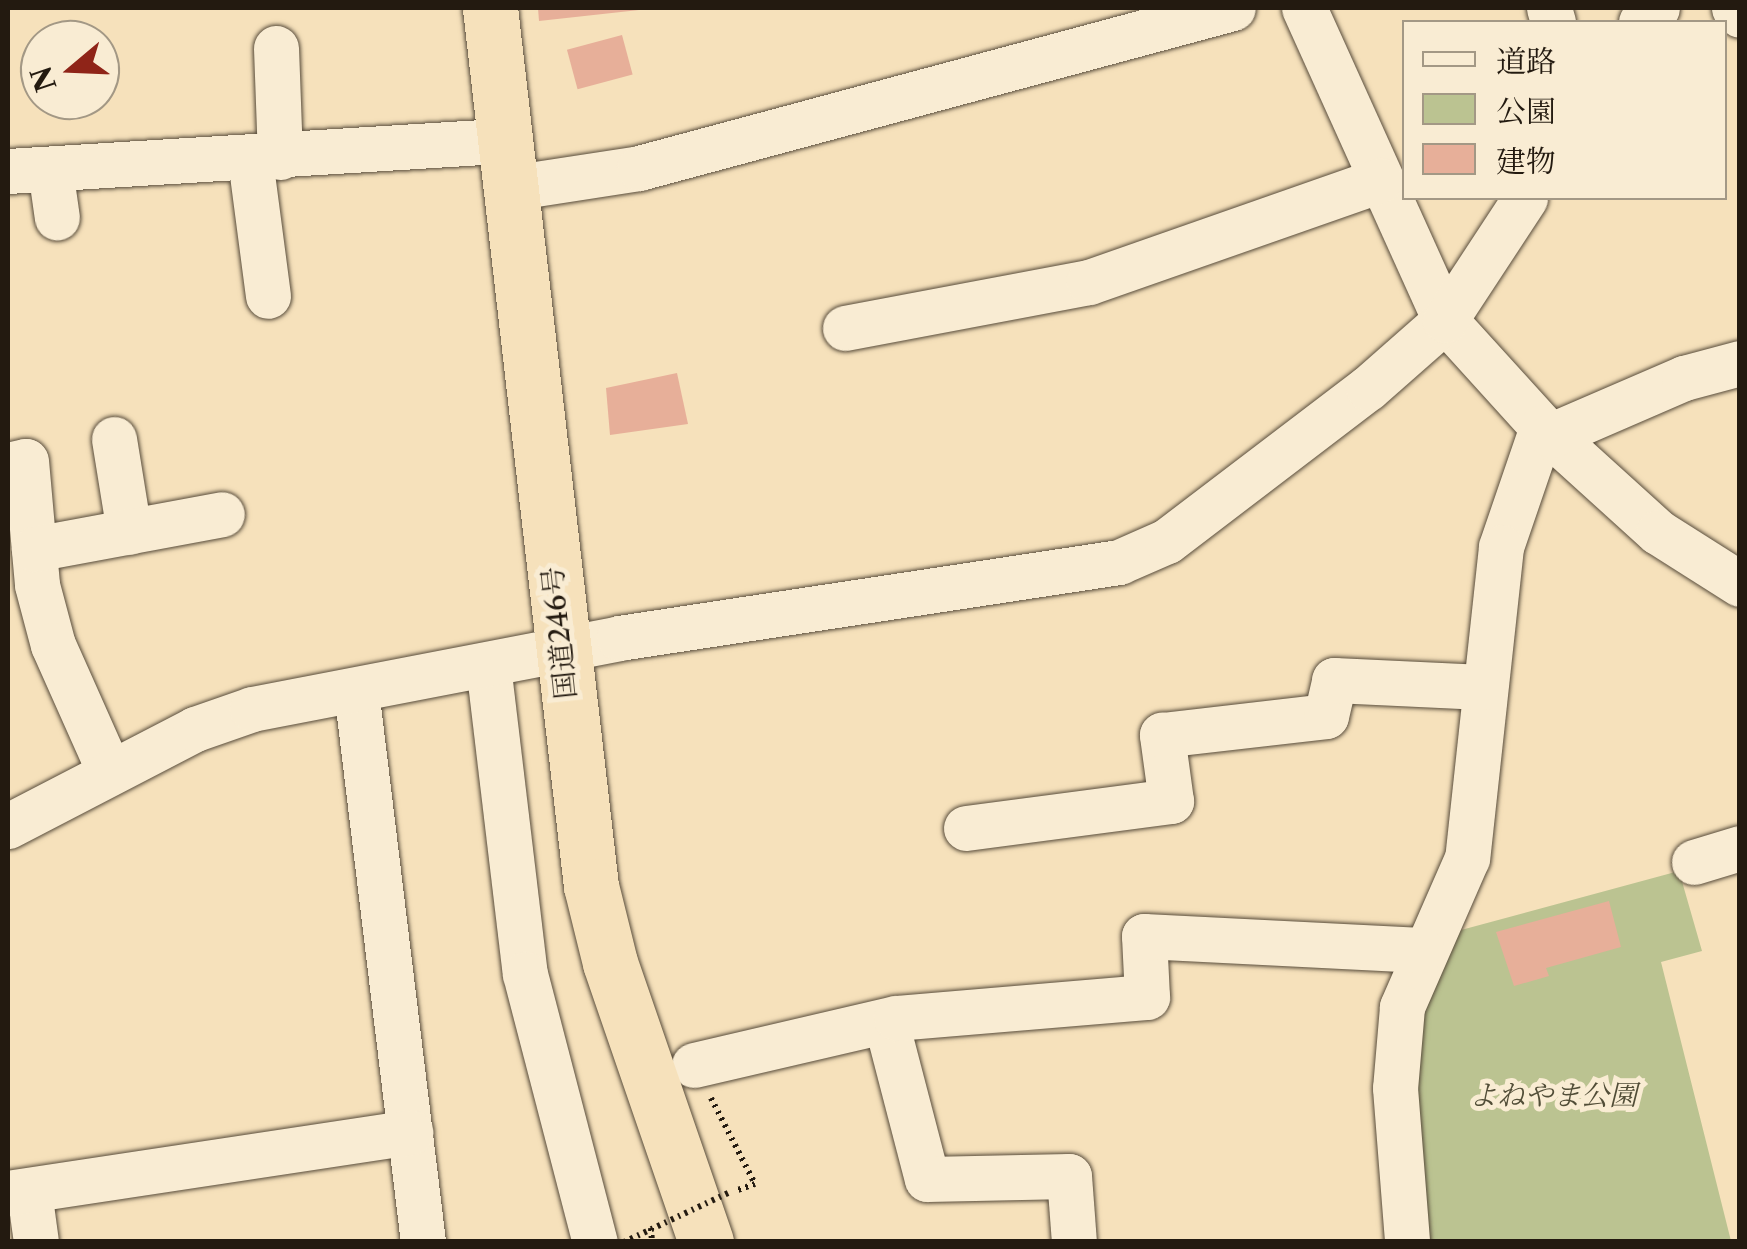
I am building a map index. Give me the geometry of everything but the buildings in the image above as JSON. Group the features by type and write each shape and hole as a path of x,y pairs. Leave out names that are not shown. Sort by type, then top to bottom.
{"highway":[{"name":"国道246号","path":"490,8 572,761 610,963 706,1242"}],"street":[{"path":"56,218 29,170 265,158 640,168 1094,26 1233,8"},
{"path":"1304,8 1444,320 1547,431 1658,532 1740,584"},
{"path":"1734,8 1740,15"},
{"path":"268,296 265,158 276,48"},
{"path":"845,328 1088,282 1380,180"},
{"path":"8,826 109,770 252,709 562,649 1119,562 1167,541 1368,388 1444,320 1524,200"},
{"path":"1407,1242 1395,1088 1402,1007 1422,950 1456,892 1468,858 1483,686 1501,547 1547,431 1684,378 1740,363"},
{"path":"114,439 129,532"},
{"path":"19,450 53,644 109,770"},
{"path":"34,549 222,514"},
{"path":"488,665 525,974 594,1242"},
{"path":"966,828 1171,801 1162,736 1326,716 1334,680 1483,686"},
{"path":"356,690 424,1242"},
{"path":"1694,862 1740,848"},
{"path":"694,1066 886,1022 1147,997 1144,936 1422,950"},
{"path":"886,1022 927,1179 1069,1176 1074,1242"},
{"path":"36,1242 18,1192 410,1132"}],"path":[{"path":"624,1242 755,1184 694,1066"},
{"path":"651,1228 652,1242"}],"green space":[{"name":"よねやま公園","path":"1679,871 1702,951 1661,962 1731,1241 1423,1241 1412,1047 1450,933"}]}
